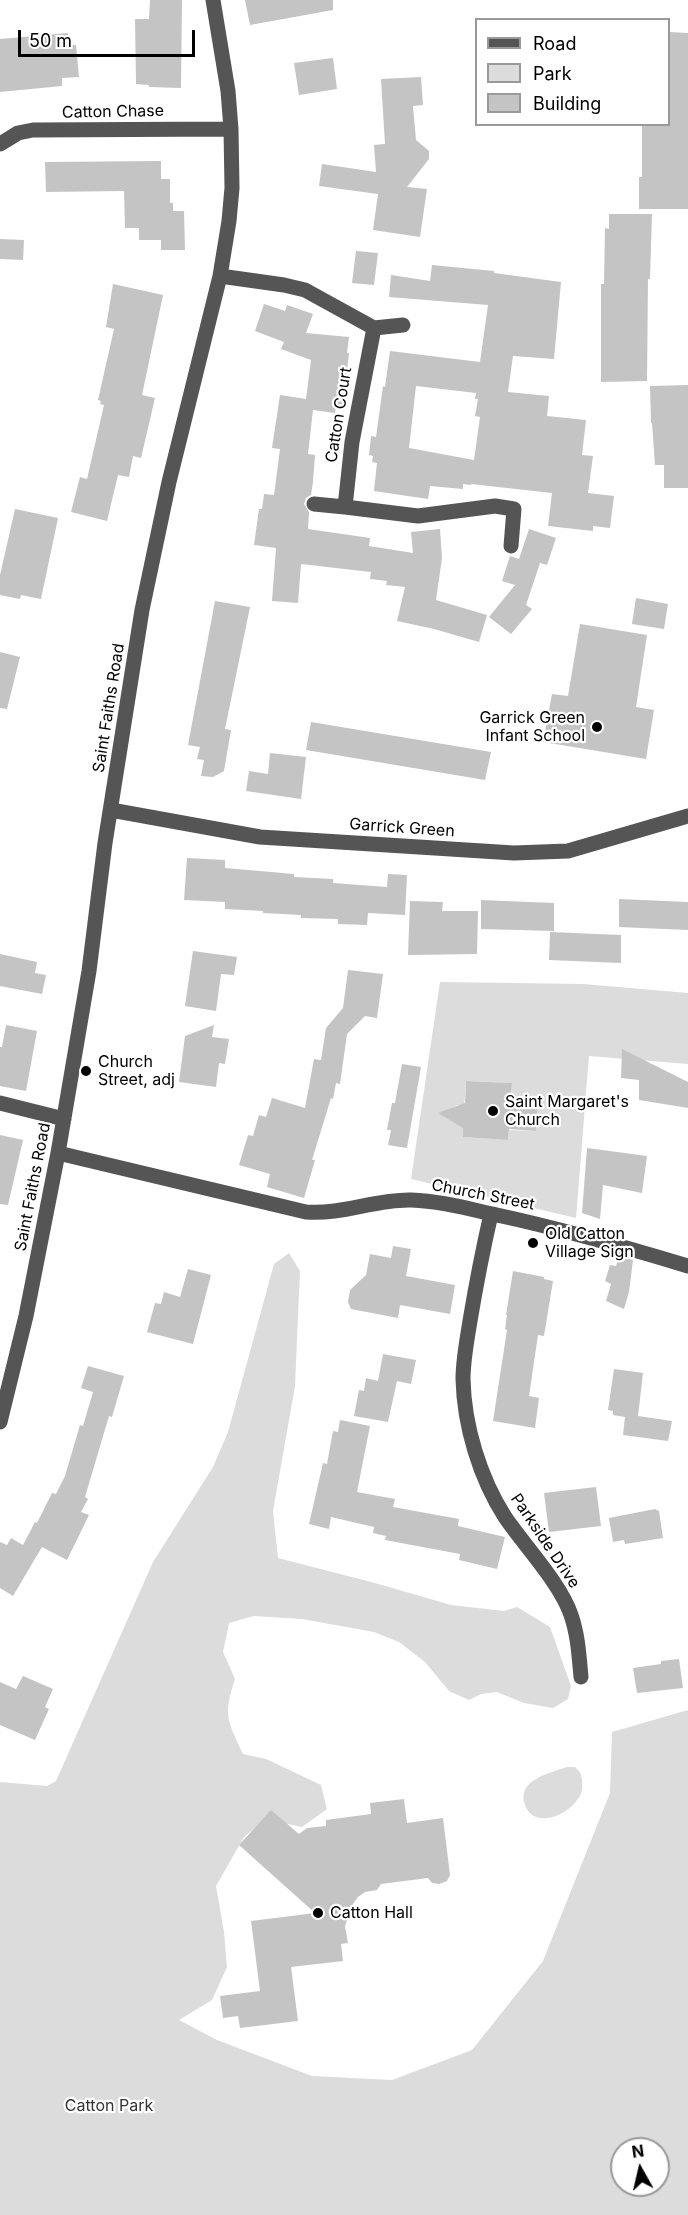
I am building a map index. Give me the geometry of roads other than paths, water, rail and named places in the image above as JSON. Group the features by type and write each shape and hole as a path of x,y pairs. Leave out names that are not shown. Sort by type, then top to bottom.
{"street":[{"name":"Saint Faiths Road","path":"0,1422 30,1294 90,971 105,843 142,610 169,482 220,276 230,210 231,129 228,92 213,0"},
{"name":"Catton Chase","path":"0,144 18,133 33,130 231,129"},
{"path":"220,276 304,290 374,328 403,325"},
{"name":"Catton Court","path":"345,507 353,432 374,328"},
{"path":"314,504 418,516 495,506 514,509 511,546"},
{"name":"Garrick Green","path":"111,810 260,837 548,854 568,851 688,816"},
{"path":"0,1103 64,1119"},
{"name":"Church Street","path":"58,1153 306,1212 321,1213 383,1202 410,1200 436,1203 563,1229 688,1266"},
{"name":"Parkside Drive","path":"490,1214 465,1353 463,1380 468,1416 476,1453 504,1516 561,1595 570,1612 575,1630 581,1677"}],"place":[{"name":"Garrick Green Infant School","path":"597,727"},
{"name":"Church Street, adj","path":"86,1071"},
{"name":"Saint Margaret's Church","path":"493,1111"},
{"name":"Old Catton Village Sign","path":"533,1243"},
{"name":"Catton Hall","path":"318,1913"}],"park label":[{"name":"Catton Park","path":"109,2106"}]}
